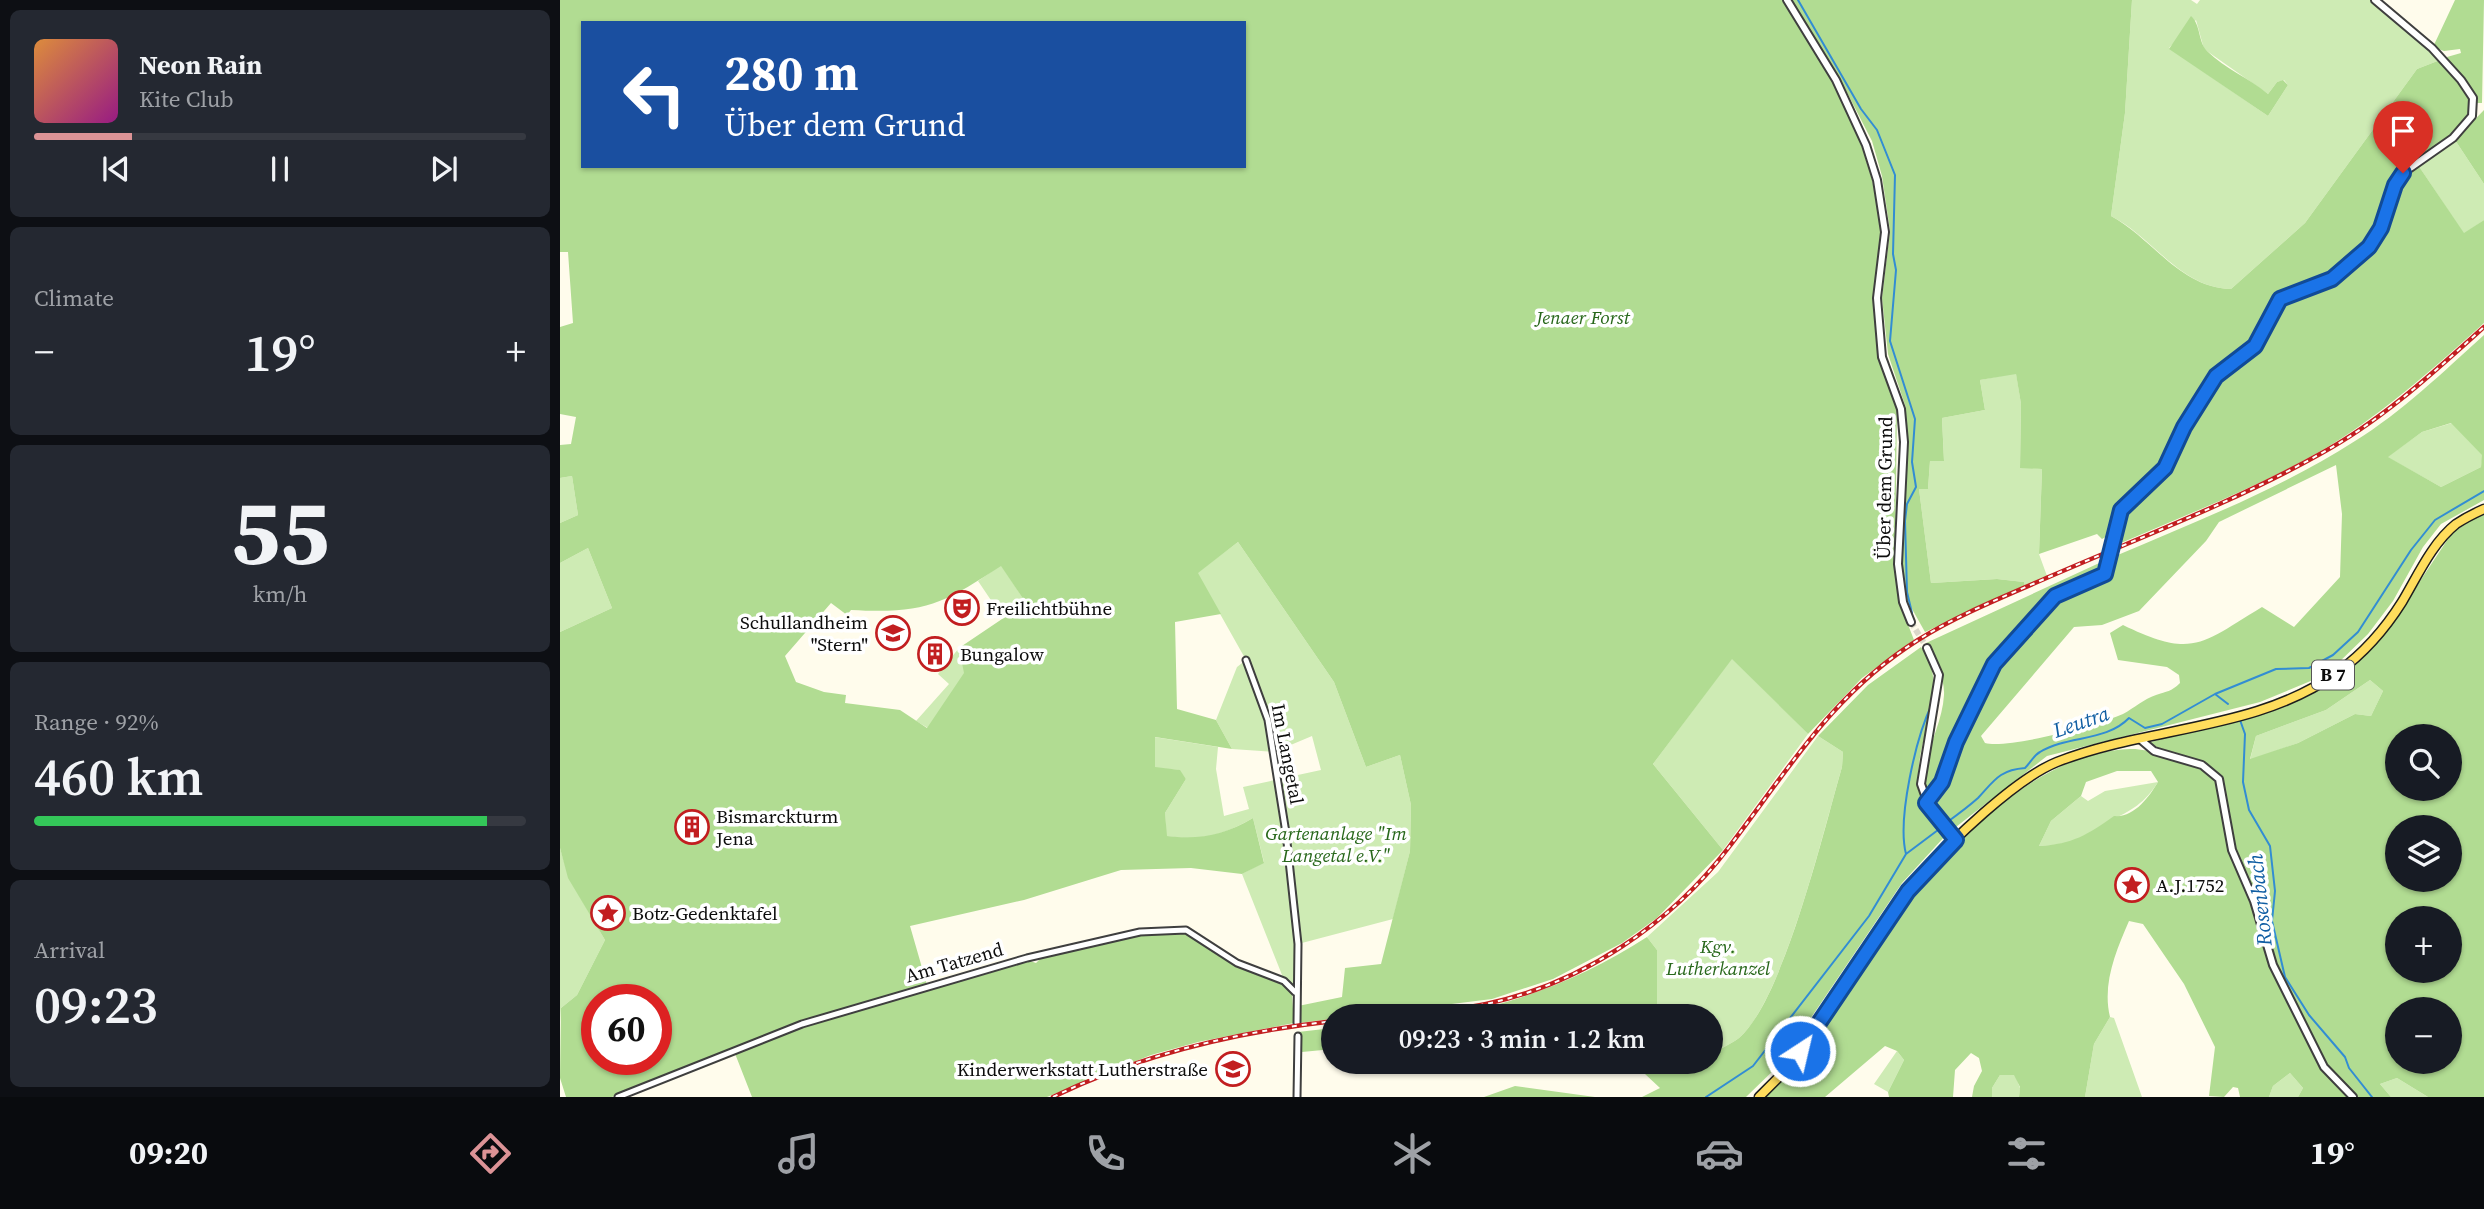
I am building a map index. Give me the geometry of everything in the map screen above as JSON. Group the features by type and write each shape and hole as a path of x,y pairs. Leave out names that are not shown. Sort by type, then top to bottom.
{"main road":[{"name":"B 7","path":"1759,1097 1786,1070 1908,891 1956,840 2042,770 2068,759 2290,700 2338,672 2387,624 2450,530 2484,509"}],"street":[{"name":"Über dem Grund","path":"1787,0 1836,80 1866,145 1877,180 1885,232 1877,298 1882,357 1901,409 1904,442 1898,564 1903,603 1911,622"},
{"path":"1926,803 1942,782 1956,742 1994,664 2055,596 2103,576 2110,564 2113,537 2121,510 2165,468 2184,427 2216,376 2255,346 2267,328 2276,303 2296,290 2332,279 2352,263 2381,228 2395,185 2403,173 2453,138 2473,116 2473,97 2461,80 2431,48 2375,0"},
{"path":"967,599 974,603 971,608"},
{"path":"1927,648 1939,675 1934,716 1921,772 1926,803 1945,830 1956,840"},
{"name":"Im Langetal","path":"1246,660 1268,720 1278,778 1298,944 1297,1023"},
{"path":"2141,740 2154,751 2202,765 2219,779 2232,850 2254,901 2270,959 2324,1067 2353,1097"},
{"name":"Am Tatzend","path":"618,1097 802,1024 1027,958 1140,932 1186,930 1237,963 1284,981 1296,992"},
{"path":"1297,1097 1298,1036"}],"green space":[{"name":"Jenaer Forst","path":"560,0 1783,0 1831,79 1861,144 1872,179 1881,230 1873,297 1878,356 1897,408 1895,565 1900,604 1914,640 1862,678 1808,734 1732,659 1653,764 1723,850 1657,918 1622,943 1553,979 1492,999 1452,1004 1321,1004 1321,1020 1299,1023 1298,1006 1342,997 1345,968 1381,964 1410,851 1411,805 1400,755 1366,767 1334,682 1238,542 1198,573 1221,614 1175,622 1177,709 1216,720 1232,749 1155,737 1155,767 1180,770 1186,779 1165,813 1167,836 1212,835 1232,829 1253,818 1264,863 1242,874 1191,868 1121,870 1024,900 910,926 927,985 801,1022 672,1073 672,984 583,984 605,940 568,878 560,848 560,632 612,608 588,548 560,563 560,523 578,515 572,476 560,478 560,445 571,444 576,417 560,414 560,327 573,323 568,252 560,252","holes":["1001,566 1026,603 959,648 964,673 927,728 900,710 845,703 846,695 824,692 796,682 785,656 831,603 847,615 851,610 915,608 963,590"]},
{"path":"1792,0 2132,0 2125,113 2111,216 2126,225 2181,271 2213,286 2231,289 2305,223 2417,69 2440,60 2471,98 2470,115 2463,126 2392,184 2379,227 2350,262 2331,276 2295,288 2274,301 2265,327 2253,344 2214,375 2171,455 2116,516 2111,534 2102,539 2097,534 2039,554 2042,469 2020,468 2021,404 2016,374 1980,380 1985,410 1942,418 1944,461 1930,461 1928,489 1919,489 1931,583 1997,579 2024,582 2025,586 1925,632 1907,600 1901,565 1906,408 1888,354 1882,298 1890,231 1882,176 1872,141 1839,77"},
{"path":"2132,0 2191,0 2197,4 2200,0 2371,0 2440,60 2417,69 2305,223 2231,289 2213,286 2182,271 2111,216 2125,113","holes":["2196,20 2204,49 2268,94 2277,82 2284,80 2288,85 2268,116 2169,48"]},
{"path":"2455,0 2484,0 2482,103 2477,103 2469,86 2448,62 2447,57 2461,53 2460,49 2444,51 2433,47"},
{"path":"2191,16 2204,47 2221,63 2268,94 2277,82 2283,80 2288,85 2268,116 2169,49"},
{"path":"2484,110 2484,184 2455,140"},
{"path":"2455,140 2484,184 2484,220 2464,234 2418,165"},
{"path":"2418,165 2464,233 2484,220 2484,323 2383,409 2319,452 2244,490 2114,546 2120,518 2127,506 2171,463 2185,428 2218,377 2248,355 2278,304 2297,292 2333,281 2371,248 2383,229 2397,186"},
{"path":"2484,335 2484,500 2441,524 2423,547 2393,601 2368,634 2334,667 2313,680 2260,702 2047,756 1952,830 1942,821 1934,810 1932,801 1988,676 2003,656 2017,649 2025,632 2051,601 2107,575 2113,557 2237,504 2355,441 2422,391","holes":["2451,423 2482,455 2481,467 2441,487 2388,457 2422,432","2336,465 2342,514 2340,577 2294,627 2262,607 2210,638 2196,643 2166,642 2123,625 2110,633 2118,660 2167,667 2179,675 2180,683 2123,714 2095,724 2013,743 1985,743 1981,736 2074,627 2102,625 2139,611 2206,541 2219,522"]},
{"path":"2016,373 2021,404 2020,467 2042,469 2039,554 2047,576 2025,586 2024,582 1997,579 1931,583 1919,489 1928,489 1930,461 1944,460 1942,418 1985,410 1980,380"},
{"path":"2452,423 2483,455 2481,467 2441,487 2387,457 2422,432"},
{"path":"572,476 578,515 560,523 560,478"},
{"path":"2484,512 2484,1097 2428,1097 2397,1078 2380,1084 2391,1097 2298,1097 2303,1088 2290,1073 2273,1086 2269,1097 2240,1097 2238,1088 2233,1087 2224,1097 2209,1096 2215,1047 2184,984 2143,924 2129,921 2109,980 2110,1017 2094,1044 2085,1097 2019,1097 2020,1087 2014,1075 2000,1075 1992,1088 1992,1097 1972,1097 1982,1071 1979,1058 1971,1053 1955,1070 1953,1097 1889,1097 1888,1092 1904,1060 1897,1051 1885,1046 1825,1097 1763,1097 1789,1072 1917,890 1961,842 2010,797 2067,764 2098,754 2137,749 2197,765 2198,760 2159,749 2148,743 2290,702 2340,674 2402,608 2452,533","holes":["2370,680 2383,691 2371,716 2355,714 2298,743 2250,759 2256,736 2326,710","2117,771 2151,771 2158,782 2145,800 2128,814 2114,816 2071,841 2039,846 2051,821 2081,796 2086,782"]},
{"name":"Gartenanlage \"Im Langetal e.V.\"","path":"1238,542 1334,682 1366,767 1400,755 1411,805 1410,851 1393,919 1298,944 1298,974 1294,986 1284,980 1242,874 1264,862 1253,818 1211,836 1166,836 1165,813 1186,779 1179,770 1155,768 1154,737 1218,747 1216,769 1224,816 1249,809 1243,787 1321,770 1312,736 1274,752 1232,749 1216,720 1237,667 1246,660 1197,573"},
{"path":"588,548 612,608 560,632 560,563"},
{"path":"2108,559 2102,574 2060,591 1994,663 1942,781 1928,798 1925,772 1942,708 1944,688 1941,674 1926,643"},
{"path":"1001,565 1026,603 1003,618 978,581"},
{"path":"1921,647 1932,670 1934,693 1919,761 1919,785 1927,809 1946,835 1902,883 1779,1065 1746,1097 1642,1097 1660,1088 1645,1074 1723,1074 1723,1047 1739,1038 1756,1018 1787,951 1842,767 1843,752 1818,736 1868,685"},
{"path":"959,648 965,673 928,728 916,721 949,684 938,674"},
{"path":"1732,658 1808,734 1723,850 1653,764"},
{"path":"2370,680 2383,691 2371,716 2355,714 2298,743 2250,760 2256,736 2326,710"},
{"name":"Kgv. Lutherkanzel","path":"1818,736 1843,752 1842,767 1801,911 1772,988 1756,1018 1739,1038 1723,1047 1723,1004 1657,1004 1657,950 1647,937 1718,872"},
{"path":"2158,782 2137,806 2091,834 2059,844 2039,846 2051,821 2081,796 2088,801 2105,791"},
{"path":"560,848 569,878 605,940 577,995 561,1008 560,1022"},
{"path":"1169,932 1188,934 1236,964 1286,985 1292,994 1294,1023 1198,1042 1151,1055 1047,1097 752,1097 734,1051 900,995 987,974 1027,960 1036,963 1043,956 1109,939"},
{"path":"1647,937 1657,950 1657,1004 1497,1004 1572,978"},
{"name":"Jenaer Forst","path":"581,987 581,1075 667,1075 612,1097 566,1097 560,1078 561,1008 577,995"},
{"path":"2110,1017 2114,1018 2142,1097 2085,1097 2094,1044"},
{"path":"1321,1029 1321,1050 1302,1052 1301,1035 1298,1032"},
{"path":"1897,1051 1904,1060 1888,1092 1874,1084"},
{"path":"2290,1073 2303,1088 2298,1097 2269,1097 2273,1086"},
{"path":"2000,1075 2015,1075 2020,1088 2019,1097 1992,1097 1992,1088"},
{"path":"2397,1078 2428,1097 2391,1097 2380,1084"},
{"path":"1515,1086 1595,1097 1484,1097"}],"waterway":[{"path":"1798,0 1861,109 1877,130 1895,175 1893,254 1896,270 1890,341 1915,419 1912,462 1916,487 1907,504 1905,521 1907,592 1912,613"},
{"name":"Leutra","path":"1946,823 1978,798 1998,777 2009,771 2025,768 2038,753 2051,747 2109,731 2129,718 2145,728 2162,724 2215,694 2276,669 2309,668 2333,655 2358,632 2411,550 2435,520 2484,491"},
{"name":"Rosenbach","path":"2215,694 2228,704"},
{"path":"1906,854 1906,800 1914,757 1932,704"},
{"name":"Rosenbach","path":"2240,720 2245,734 2243,782 2249,810 2270,846 2275,891 2272,921 2285,977 2309,1015 2345,1057 2349,1068 2372,1097"},
{"name":"Leutra","path":"1706,1097 1753,1066 1869,916 1906,854 1942,827"}],"tunnel":[{"path":"1911,622 1927,648"}],"railway":[{"path":"1486,1004 1556,982 1589,966 1652,925 1706,875 1792,761 1836,709 1888,661 1918,640 1966,614 2221,503 2320,454 2385,411 2426,379 2484,327"},
{"path":"1053,1097 1120,1069 1190,1047 1262,1031 1321,1023"}],"place":[{"name":"Freilichtbühne","path":"962,608"},
{"name":"Schullandheim \"Stern\"","path":"893,633"},
{"name":"Bungalow","path":"935,654"},
{"name":"Bismarckturm Jena","path":"692,827"},
{"name":"A.J.1752","path":"2132,885"},
{"name":"Botz-Gedenktafel","path":"608,913"},
{"name":"Kinderwerkstatt Lutherstraße","path":"1233,1069"}],"route":[{"path":"1800,1051 1908,891 1956,840 1945,830 1926,803 1933,798 1945,777 1956,742 1990,669 2055,596 2105,574 2109,568 2113,537 2121,510 2165,468 2173,456 2184,427 2216,376 2255,346 2267,328 2272,309 2280,299 2296,290 2332,279 2369,247 2381,228 2391,195 2403,173"}]}
